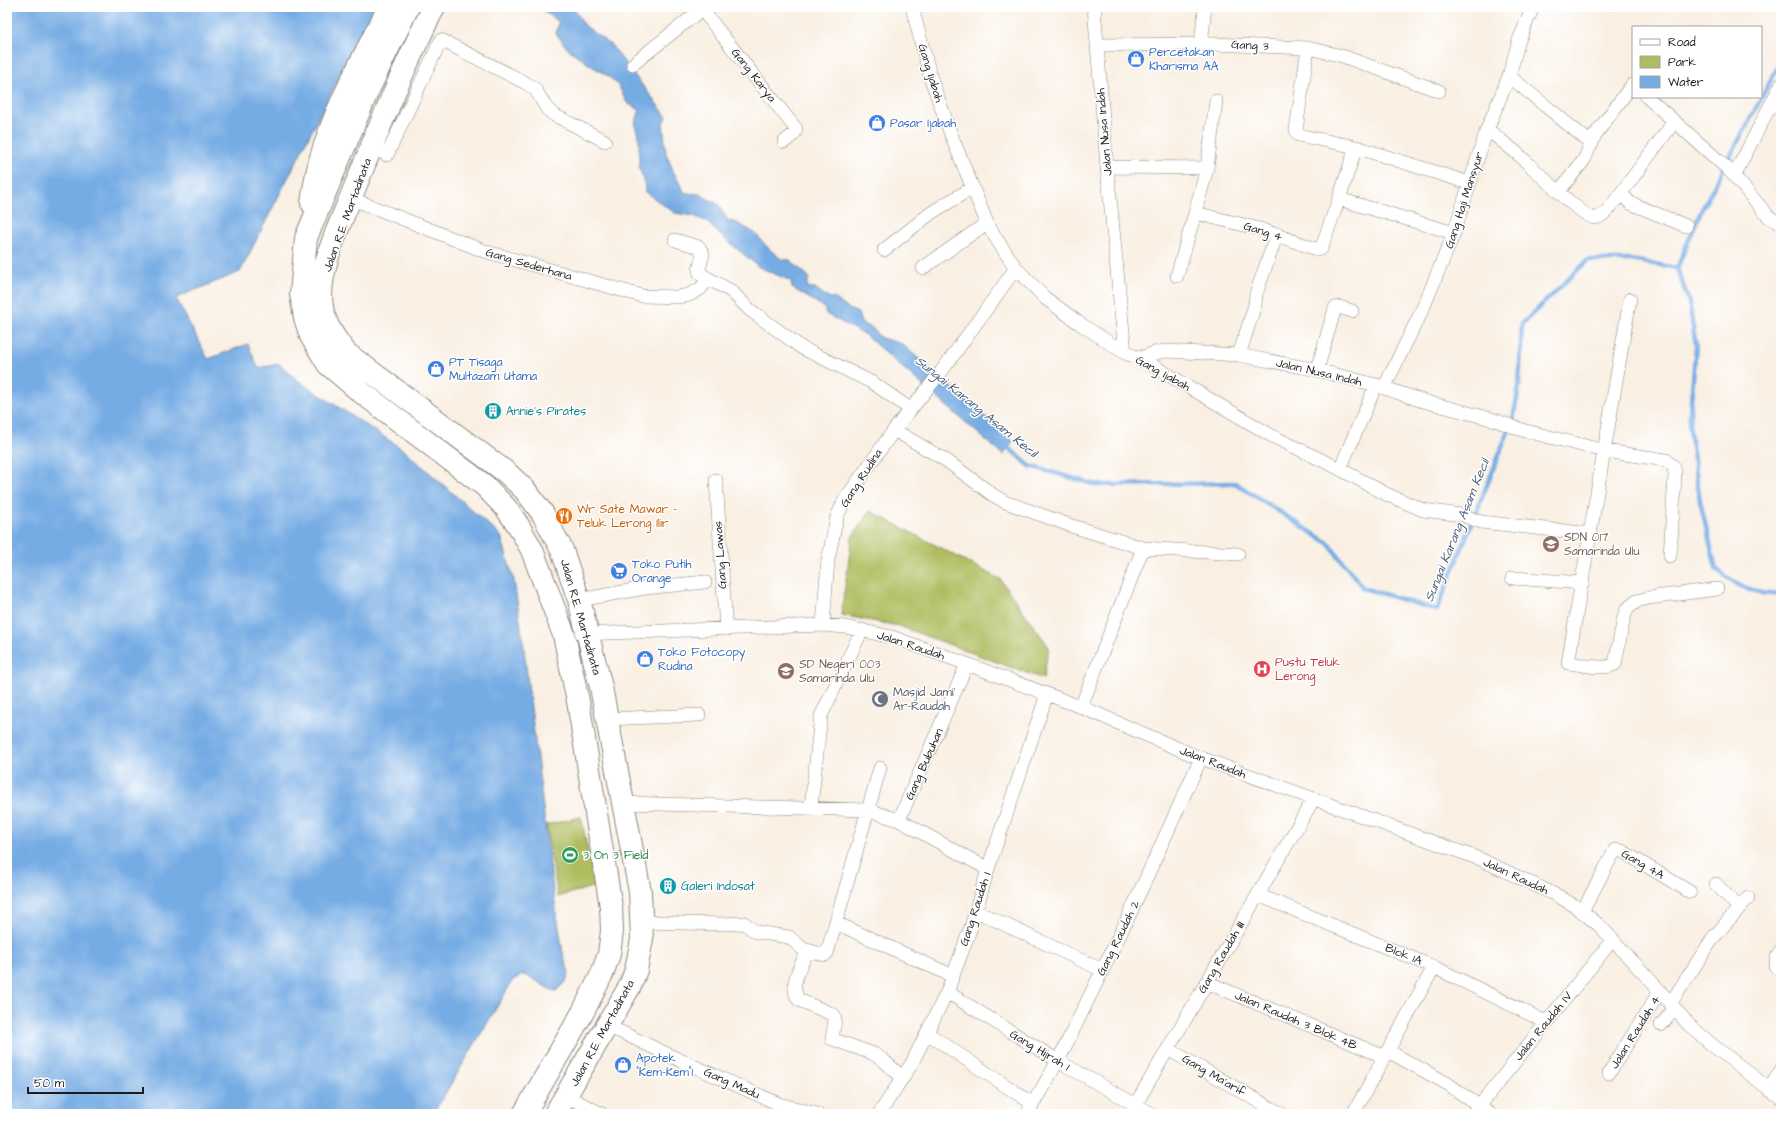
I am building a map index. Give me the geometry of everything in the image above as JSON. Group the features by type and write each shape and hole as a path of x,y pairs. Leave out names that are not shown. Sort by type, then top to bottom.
{"highway":[{"path":"306,238 320,162 329,134 342,101 389,7"},
{"name":"Jalan R.E. Martadinata","path":"408,7 368,90 306,238 301,294 305,318 311,336 328,364 361,392 485,486 506,508 518,525 532,550 564,635 578,701 611,907 612,931 609,954 595,990 524,1114"},
{"name":"Jalan R.E. Martadinata","path":"434,7 394,93 350,198 325,266 321,297 326,323 333,338 346,353 507,473 526,490 543,514 562,550 579,600 601,687 624,803 640,892 642,938 636,970 620,1003 560,1105"}],"street":[{"name":"Gang Ijabah","path":"912,7 931,79 952,138 987,223 1016,268 1045,298 1079,323 1125,353 1140,358 1272,436 1340,469 1386,494 1422,510 1462,515 1482,522 1591,534"},
{"name":"Jalan Nusa Indah","path":"1094,7 1107,167 1125,353"},
{"path":"1201,44 1205,7"},
{"name":"Gang Haji Mansyur","path":"1340,469 1380,386 1424,306 1454,234 1487,129 1509,76 1519,40 1533,7"},
{"path":"633,64 701,8"},
{"name":"Gang Karya","path":"701,8 796,129 794,134 784,142"},
{"path":"372,147 386,155 441,40 526,83 538,93 550,112 569,124 605,141"},
{"name":"Gang 3","path":"1097,45 1201,44 1308,48 1342,56 1439,91"},
{"path":"1308,48 1302,80 1297,134 1303,137 1356,147 1469,183"},
{"path":"1509,76 1592,144"},
{"path":"1559,191 1584,160 1595,135 1632,85"},
{"path":"1728,170 1781,85"},
{"path":"1647,98 1728,170 1769,217 1781,224"},
{"path":"1177,276 1207,168 1216,101"},
{"path":"1487,129 1559,191 1568,201 1590,217 1595,218 1604,213 1621,193 1674,122"},
{"path":"1356,147 1340,198 1454,234"},
{"path":"1107,167 1207,168"},
{"path":"884,250 931,214 972,188"},
{"path":"1621,193 1630,203 1686,226"},
{"name":"Gang Sederhana","path":"350,198 484,251 642,296 672,297 689,295 700,289 709,279"},
{"name":"Gang 4","path":"1195,214 1277,234 1316,249 1321,249 1340,198"},
{"path":"923,268 987,223"},
{"path":"1239,355 1255,305 1256,294 1277,234"},
{"path":"675,240 699,247 703,254 699,270 700,274 731,291 750,310 802,348 873,383 910,409"},
{"name":"Gang Rudina","path":"823,625 828,560 837,517 853,487 910,409 941,372 1016,268"},
{"path":"1630,299 1583,583 1568,663 1597,666 1611,666 1615,663 1626,612 1637,601 1717,589"},
{"path":"1317,370 1335,308 1339,307 1352,311"},
{"name":"Jalan Nusa Indah","path":"1140,358 1166,351 1239,355 1317,370 1380,386 1423,401 1495,420 1522,430 1604,451 1666,460 1674,467 1675,475 1670,556"},
{"path":"894,430 947,461 988,492 1005,502 1072,526 1143,548 1238,554"},
{"name":"Gang Lawas","path":"716,480 726,629"},
{"path":"1081,707 1143,548"},
{"path":"1512,578 1583,583"},
{"path":"579,600 645,588 705,582"},
{"name":"Jalan Raudah","path":"564,635 823,625 862,630 892,638 1047,694 1201,758 1313,800 1480,859 1558,896 1582,912 1613,939 1688,1024 1711,1044 1781,1098"},
{"path":"811,808 821,716 862,630"},
{"name":"Gang Bubuhan","path":"899,820 967,664"},
{"name":"Gang Raudah 1","path":"879,1114 903,1078 947,992 976,911 988,868 1047,694"},
{"path":"607,719 699,715"},
{"name":"Gang Raudah 2","path":"1030,1109 1058,1061 1127,920 1201,758"},
{"path":"642,922 744,923 756,932 789,938 803,949 822,955 827,953 880,768"},
{"name":"Gang Raudah III","path":"1132,1110 1313,800"},
{"path":"624,803 868,810 899,820 988,868"},
{"name":"Gang 4A","path":"1582,912 1616,850 1622,851 1690,892"},
{"path":"1716,884 1739,908"},
{"name":"Blok 1A","path":"1258,895 1434,967 1546,1022"},
{"path":"1662,1026 1672,1006 1713,938 1748,898"},
{"path":"976,911 1102,970"},
{"path":"836,923 953,976"},
{"name":"Jalan Raudah IV","path":"1476,1110 1613,939"},
{"path":"808,950 794,984 799,1000 834,1015 832,1039 874,1054 903,1078"},
{"path":"1781,950 1775,962 1776,966 1781,970"},
{"path":"1353,1114 1434,967"},
{"name":"Jalan Raudah 3 Blok 4B","path":"1206,982 1387,1054 1448,1084 1476,1110 1490,1114"},
{"name":"Jalan Raudah 4","path":"1609,1074 1660,991"},
{"name":"Gang Hijrah 1","path":"947,992 1058,1061 1132,1110 1152,1114"},
{"name":"Gang Madu","path":"607,1026 779,1104 817,1114"},
{"path":"927,1033 1030,1109"},
{"name":"Gang Ma'arif","path":"1168,1049 1281,1114"},
{"path":"1769,1090 1781,1070"},
{"path":"560,1105 602,1114"}],"green space":[{"path":"870,511 1000,579 1049,647 1043,679 899,626 841,615 852,537"},
{"name":"3 On 3 Field","path":"581,817 595,886 558,897 546,825"}],"water":[{"path":"7,7 375,7 240,272 176,298 208,359 248,344 258,368 279,364 297,380 404,450 501,536 514,581 523,641 553,890 563,953 569,973 566,981 556,991 527,976 522,975 513,980 433,1114 7,1114"},
{"path":"543,7 573,7 584,25 611,45 667,117 663,122 666,153 675,175 685,193 699,194 718,204 728,221 737,223 755,233 768,248 781,259 790,260 809,277 807,287 816,289 827,297 836,299 847,308 858,313 861,323 872,328 881,338 902,344 1013,441 1003,455 865,335 826,314 824,307 792,288 791,281 759,267 719,234 707,222 694,216 675,213 645,192 644,180 639,168 639,140 635,124 640,110 627,103 618,85 608,76 567,48 556,33 559,22 545,12"}],"waterway":[{"path":"1762,97 1781,61"},
{"path":"1677,268 1701,211 1761,98"},
{"name":"Sungai Karang Asam Kecil","path":"1004,444 1030,466 1097,485 1235,483 1328,543 1363,588 1437,610 1513,420 1519,387 1522,324 1588,260 1631,260 1677,268 1689,302 1696,346 1689,424 1700,501 1716,569 1740,586 1762,593 1781,595"}],"place":[{"name":"Percetakan Kharisma AA","path":"1136,59"},
{"name":"Pasar Ijabah","path":"877,123"},
{"name":"PT Tisaga Multazam Utama","path":"436,369"},
{"name":"Annie's Pirates","path":"493,411"},
{"name":"Wr Sate Mawar - Teluk Lerong Ilir","path":"564,516"},
{"name":"SDN 017 Samarinda Ulu","path":"1551,544"},
{"name":"Toko Putih Orange","path":"619,571"},
{"name":"Toko Fotocopy Rudina","path":"645,659"},
{"name":"Pustu Teluk Lerong","path":"1262,669"},
{"name":"SD Negeri 003 Samarinda Ulu","path":"786,671"},
{"name":"Masjid Jami' Ar-Raudah","path":"880,699"},
{"name":"3 On 3 Field","path":"570,855"},
{"name":"Galeri Indosat","path":"668,886"},
{"name":"Apotek \"Kem-Kem\"1","path":"623,1065"}]}
